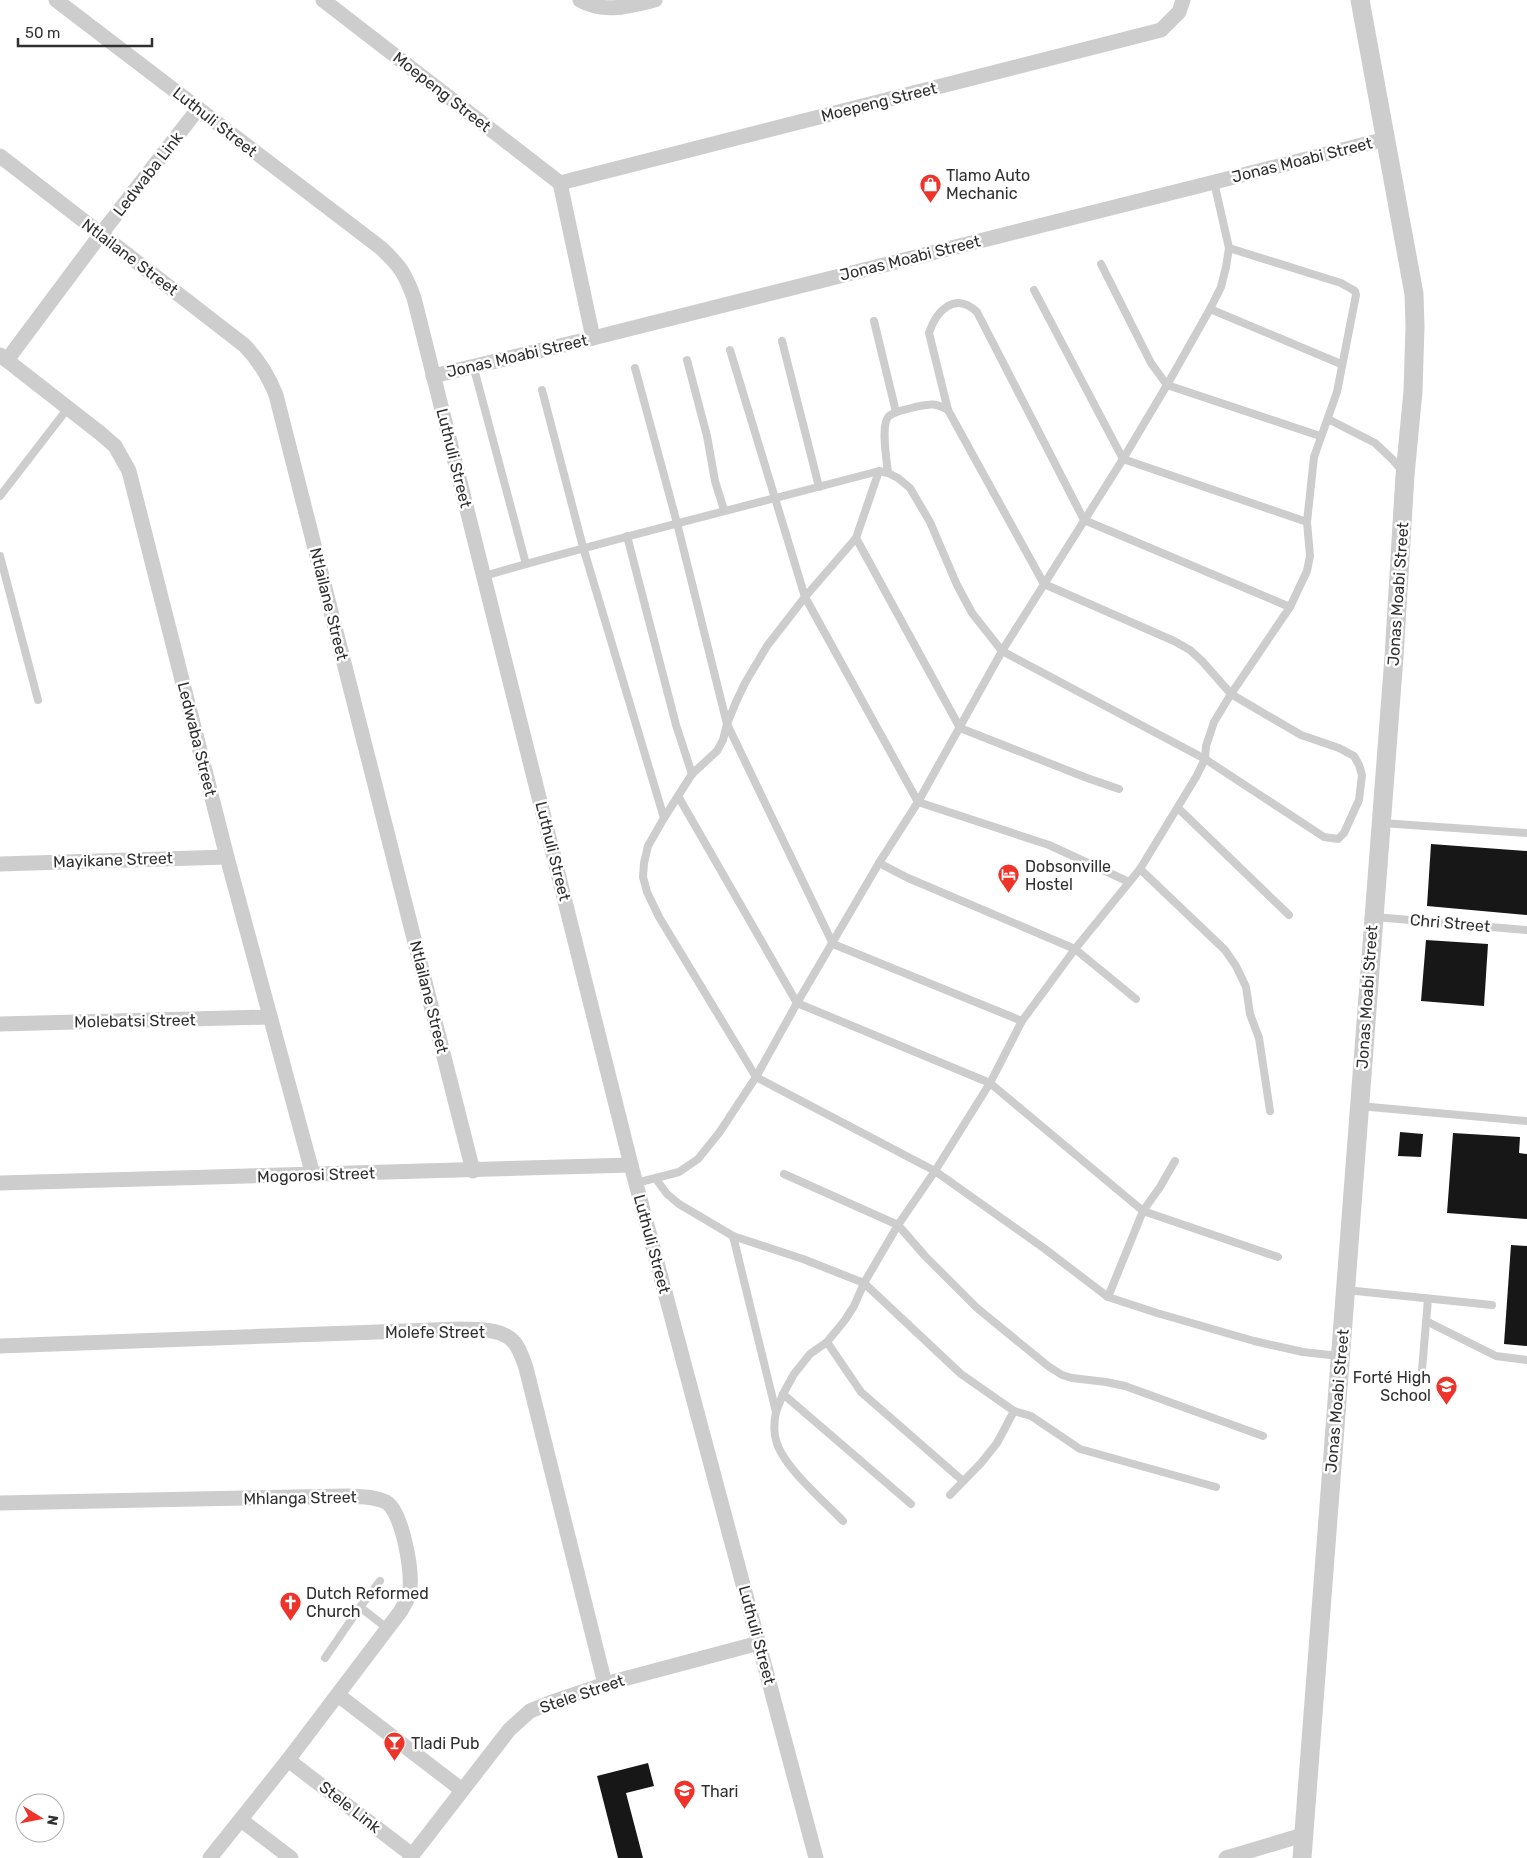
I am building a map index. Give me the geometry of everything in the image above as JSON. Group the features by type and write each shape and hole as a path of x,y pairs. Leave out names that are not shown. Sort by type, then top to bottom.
{"street":[{"name":"Luthuli Street","path":"56,0 381,248 400,266 408,280 631,1165 816,1858"},
{"name":"Moepeng Street","path":"323,0 560,183 1161,30 1179,12 1183,0"},
{"path":"580,0 594,6 610,8 630,6 655,0"},
{"name":"Jonas Moabi Street","path":"1302,1858 1394,657 1405,475 1413,391 1415,327 1414,294 1360,0"},
{"name":"Ledwaba Link","path":"4,358 198,109"},
{"name":"Jonas Moabi Street","path":"433,376 593,338 1386,139"},
{"name":"Ntlailane Street","path":"0,156 244,345 257,358 265,370 276,395 473,1170"},
{"path":"560,183 593,338"},
{"name":"Ledwaba Street","path":"4,358 100,432 115,446 129,471 227,857 313,1175"},
{"name":"Mayikane Street","path":"0,864 227,857"},
{"name":"Molebatsi Street","path":"0,1024 270,1017"},
{"name":"Mogorosi Street","path":"0,1183 631,1165"},
{"name":"Molefe Street","path":"0,1346 460,1329 486,1330 507,1337 513,1341 526,1368 605,1684"},
{"name":"Mhlanga Street","path":"0,1503 347,1496 370,1497 387,1503 395,1512 402,1525 410,1587 408,1598 388,1629 338,1695 210,1858"},
{"name":"Stele Street","path":"411,1856 509,1730 530,1711 605,1684 759,1643"},
{"path":"338,1695 462,1790"},
{"name":"Stele Link","path":"288,1760 411,1856"},
{"path":"241,1820 291,1858"},
{"path":"1226,1858 1303,1836"}],"lane":[{"path":"636,1183 679,1172 698,1159 719,1133 756,1077 879,863 918,802 1002,651 1123,459 1167,385 1221,287 1226,267 1229,248 1214,182"},
{"path":"843,1521 807,1485 783,1456 774,1427 776,1412 783,1394 794,1374 810,1354 827,1342 846,1320 864,1283 898,1225 935,1171 990,1083 1022,1021 1075,949 1140,869 1179,808 1205,759 1208,736 1214,722 1290,608 1307,572 1310,556 1307,522 1314,457 1337,392 1341,364 1356,302 1355,291 1341,283 1229,248"},
{"path":"1101,264 1151,363 1167,385 1320,436"},
{"path":"1034,290 1123,459 1307,522"},
{"path":"484,576 583,547 724,510 879,471 888,473 898,478 910,488 930,522 957,585 972,613 1002,651 1205,759 1324,837 1338,839 1344,832 1359,800 1362,775 1354,756 1339,748 1301,734 1231,694 1202,661 1190,650 1174,641 1044,584 948,410 929,333 932,323 940,312 948,305 958,303 970,306 977,312 1084,520 1290,608"},
{"path":"1210,309 1341,364"},
{"path":"874,321 896,412"},
{"path":"782,342 819,487"},
{"path":"730,350 805,597 918,802 1049,845 1129,882"},
{"path":"687,360 708,443 715,481 724,510"},
{"path":"473,366 526,564"},
{"path":"634,368 678,523 727,724 833,944 1022,1021"},
{"path":"542,390 583,547 664,818"},
{"path":"888,473 885,423 888,417 896,412 935,403 948,410"},
{"path":"0,496 68,408"},
{"path":"1328,419 1375,442 1392,458 1405,475"},
{"path":"879,471 856,538 805,597 767,646 744,683 727,724 723,740 717,751 692,774 648,846 643,877 660,917 756,1077 935,1171 1045,1249 1108,1297 1148,1311 1254,1341 1303,1352 1340,1356"},
{"path":"628,536 676,725 692,774"},
{"path":"856,538 960,728 1119,789"},
{"path":"0,556 38,700"},
{"path":"678,796 797,1003 990,1083 1143,1212 1278,1257"},
{"path":"1179,808 1289,915"},
{"path":"1380,822 1527,833"},
{"path":"879,863 908,878 1075,949 1136,999"},
{"path":"1140,869 1225,950 1236,966 1246,987 1250,1014 1258,1038 1270,1111"},
{"name":"Chri Street","path":"1373,917 1527,930"},
{"path":"1359,1106 1527,1121"},
{"path":"1108,1297 1143,1212 1175,1161"},
{"path":"784,1174 898,1225 925,1256 977,1308 1023,1347 1062,1375 1124,1386 1263,1436"},
{"path":"656,1179 667,1194 679,1204 733,1236 803,1259 864,1283 961,1374 1014,1411 1031,1416 1080,1449 1216,1486"},
{"path":"733,1236 776,1412"},
{"path":"1346,1290 1492,1305"},
{"path":"1422,1370 1428,1299"},
{"path":"1426,1321 1496,1356 1527,1360"},
{"path":"827,1342 861,1392 963,1481"},
{"path":"783,1394 911,1504"},
{"path":"950,1495 981,1463 1014,1411"},
{"path":"325,1658 380,1581"},
{"path":"360,1607 388,1629"}],"building":[{"path":"1431,844 1527,851 1527,915 1427,906"},
{"path":"1426,940 1488,944 1484,1006 1421,1001"},
{"path":"1400,1132 1423,1134 1421,1157 1398,1156"},
{"path":"1453,1133 1520,1137 1519,1153 1527,1154 1527,1219 1447,1213"},
{"path":"1511,1245 1527,1246 1527,1346 1504,1344"},
{"path":"648,1763 654,1786 626,1793 643,1858 618,1858 597,1776"}],"place":[{"name":"Tlamo Auto Mechanic","path":"930,203"},
{"name":"Dobsonville Hostel","path":"1009,894"},
{"name":"Forté High School","path":"1447,1405"},
{"name":"Dutch Reformed Church","path":"290,1621"},
{"name":"Tladi Pub","path":"395,1762"},
{"name":"Thari","path":"685,1810"}]}
